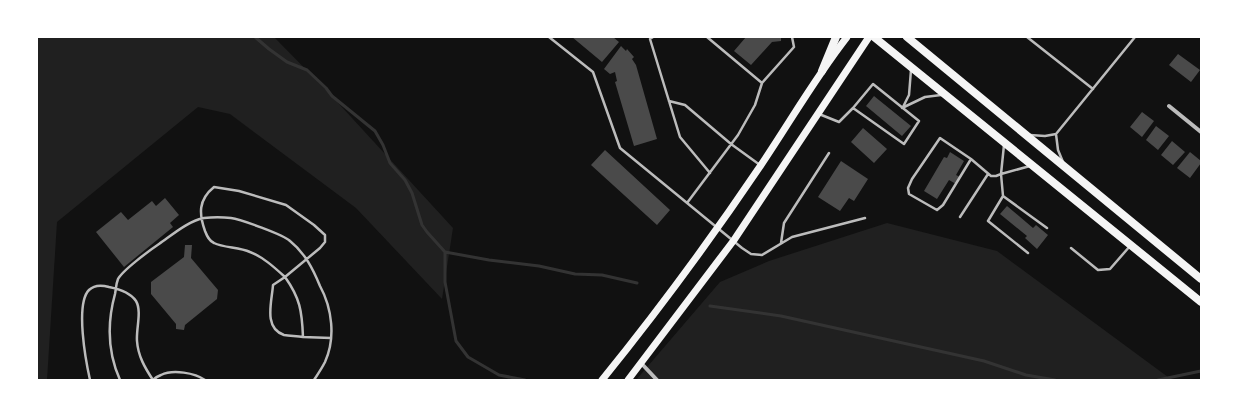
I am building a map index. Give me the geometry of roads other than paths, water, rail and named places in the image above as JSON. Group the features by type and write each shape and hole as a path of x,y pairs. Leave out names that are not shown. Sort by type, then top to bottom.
{"main road":[{"path":"822,71 836,37"},
{"path":"602,380 673,288 717,227 761,165 808,91 847,37"},
{"path":"628,380 734,240 869,37"},
{"path":"874,37 1201,302"},
{"path":"907,37 1201,279"}],"street":[{"path":"1168,106 1201,132"},
{"path":"640,363 657,380"}],"lane":[{"path":"549,37 593,72 620,148 751,254 762,255 792,237 865,218"},
{"path":"707,37 762,82"},
{"path":"687,203 738,135 755,105 762,82 794,47 792,37"},
{"path":"1027,37 1093,89"},
{"path":"1026,135 1045,136 1056,134 1135,37"},
{"path":"650,38 680,137 710,173"},
{"path":"902,108 909,95 912,68"},
{"path":"818,114 839,122 873,84 919,121 904,144 853,108"},
{"path":"902,108 925,97 944,95"},
{"path":"669,101 685,105 731,144 761,165"},
{"path":"1056,134 1058,150 1064,166"},
{"path":"971,159 944,205 937,210 909,194 908,188 912,179 940,138 971,159 988,174 994,176 1033,166"},
{"path":"1004,142 1001,174 1002,196 988,221 1028,253"},
{"path":"781,244 784,223 829,154"},
{"path":"960,217 988,174"},
{"path":"303,337 302,314 294,289 284,277 269,262 250,252 213,243 207,237 200,219 201,206 208,192 214,188 239,191 286,205 325,235 325,242 320,248 307,260 284,277 274,285 271,322 276,331 284,335 303,337 331,338"},
{"path":"1002,196 1047,228"},
{"path":"120,380 115,368 111,350 110,328 111,313 119,278 135,262 155,246 191,223 204,218 232,218 268,231 290,240 307,260 324,293 331,319 331,338 326,361 314,380"},
{"path":"1071,248 1098,270 1110,269 1131,245"},
{"path":"90,380 84,355 82,322 85,298 89,290 96,285 116,289 129,294 136,302 138,310 137,341 143,364 153,380 162,374 180,372 197,375 205,380"}],"waterway":[{"path":"255,37 287,62 307,70 326,88 332,96 375,131 383,145 390,163 405,180 412,193 422,225 445,252 445,282 456,341 468,357 499,375 525,380"},
{"path":"445,252 489,260 539,266 575,274 602,275 637,283"},
{"path":"710,306 781,316 984,361 1026,375 1055,380"},
{"path":"1158,380 1201,371"}]}
